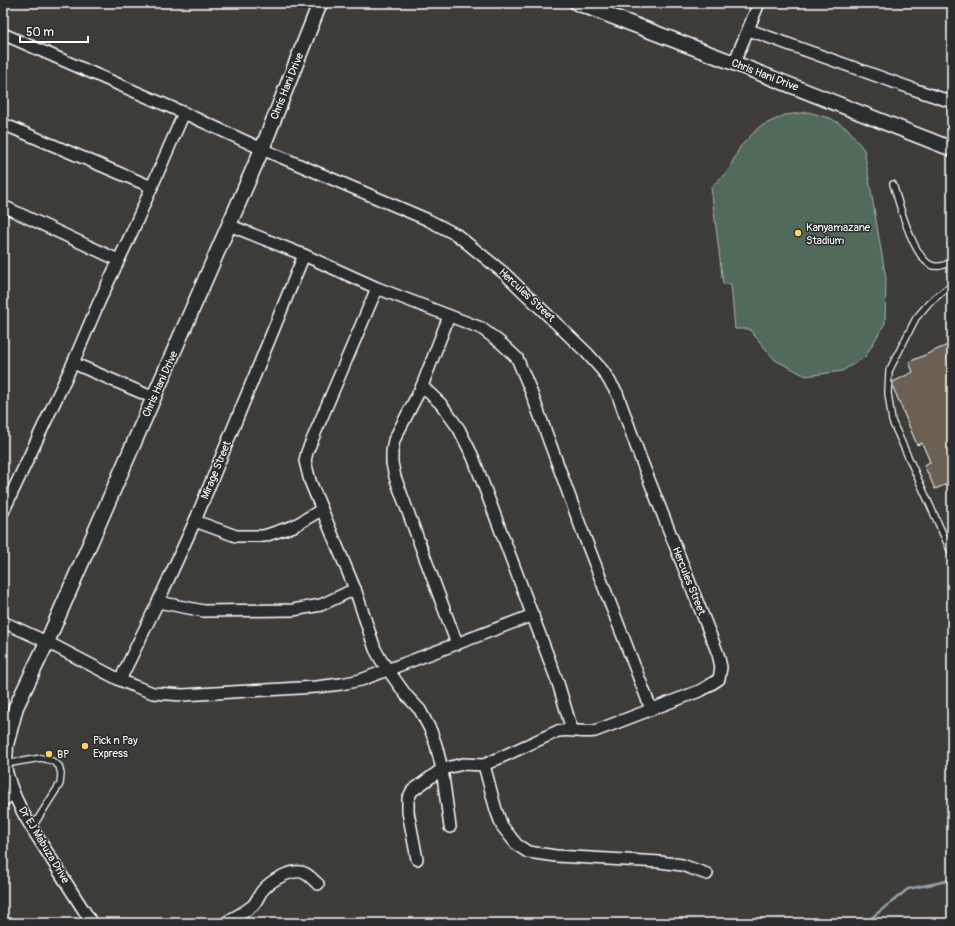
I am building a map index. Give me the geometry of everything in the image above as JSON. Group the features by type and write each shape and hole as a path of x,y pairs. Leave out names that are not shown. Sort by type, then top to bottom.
{"street":[{"name":"Chris Hani Drive","path":"4,764 6,745 16,707 47,642 230,225 320,3"},
{"name":"Chris Hani Drive","path":"577,3 610,9 734,63 952,149"},
{"path":"734,63 759,3"},
{"path":"749,30 952,102"},
{"name":"Hercules Street","path":"3,34 262,149 394,204 457,235 499,268 530,296 603,371 619,399 640,457 718,654 721,667 719,679 712,685 595,731 581,732 572,730 552,733 484,765"},
{"path":"3,512 184,114"},
{"path":"3,124 152,187"},
{"path":"3,206 118,260"},
{"path":"230,225 377,288 481,328 501,343 517,358 650,709"},
{"name":"Mirage Street","path":"120,680 195,521 304,256"},
{"path":"377,288 307,452 305,461 306,469 321,510 355,589 380,660 406,695 420,710 425,718 436,745 442,769 450,827"},
{"path":"449,316 422,386 394,440 392,463 395,477 456,644"},
{"path":"72,363 154,398"},
{"path":"422,386 441,404 459,429 476,464 558,683 572,730"},
{"path":"195,521 236,536 264,536 294,526 321,510"},
{"path":"158,602 204,611 293,610 321,605 355,589"},
{"path":"3,622 47,642 120,680 153,693 183,695 308,688 361,680 533,616"},
{"name":"Dr EJ Mabuza Drive","path":"4,764 13,793 32,828 92,923"},
{"path":"417,859 408,812 408,799 412,792 442,769 463,764 484,765 496,810 502,826 517,845 528,852 556,856 660,862 682,865 707,874"},
{"path":"3,801 13,793"},
{"path":"226,923 251,908 265,887 284,875 299,871 306,873 318,884"}],"lane":[{"path":"893,184 902,212 922,259 932,266 944,266 952,261"},
{"path":"952,287 946,289 929,303 916,318 889,371 888,393 892,421 952,554"},
{"path":"4,764 41,758 52,761 59,766 61,774 60,784 32,828"}],"green space":[{"name":"Kanyamazane Stadium","path":"808,112 830,118 848,129 864,150 886,279 885,323 865,357 842,371 806,376 775,360 749,329 735,329 731,284 723,284 711,187 728,171 740,147 759,127 785,115"}],"building":[{"path":"952,343 952,482 935,489 924,465 930,462 922,443 917,445 893,387 893,382 913,372 909,362"}],"waterway":[{"path":"865,923 908,889 952,880"}],"place":[{"name":"Kanyamazane Stadium","path":"798,233"},
{"name":"Pick n Pay Express","path":"85,746"},
{"name":"BP","path":"49,754"}]}
